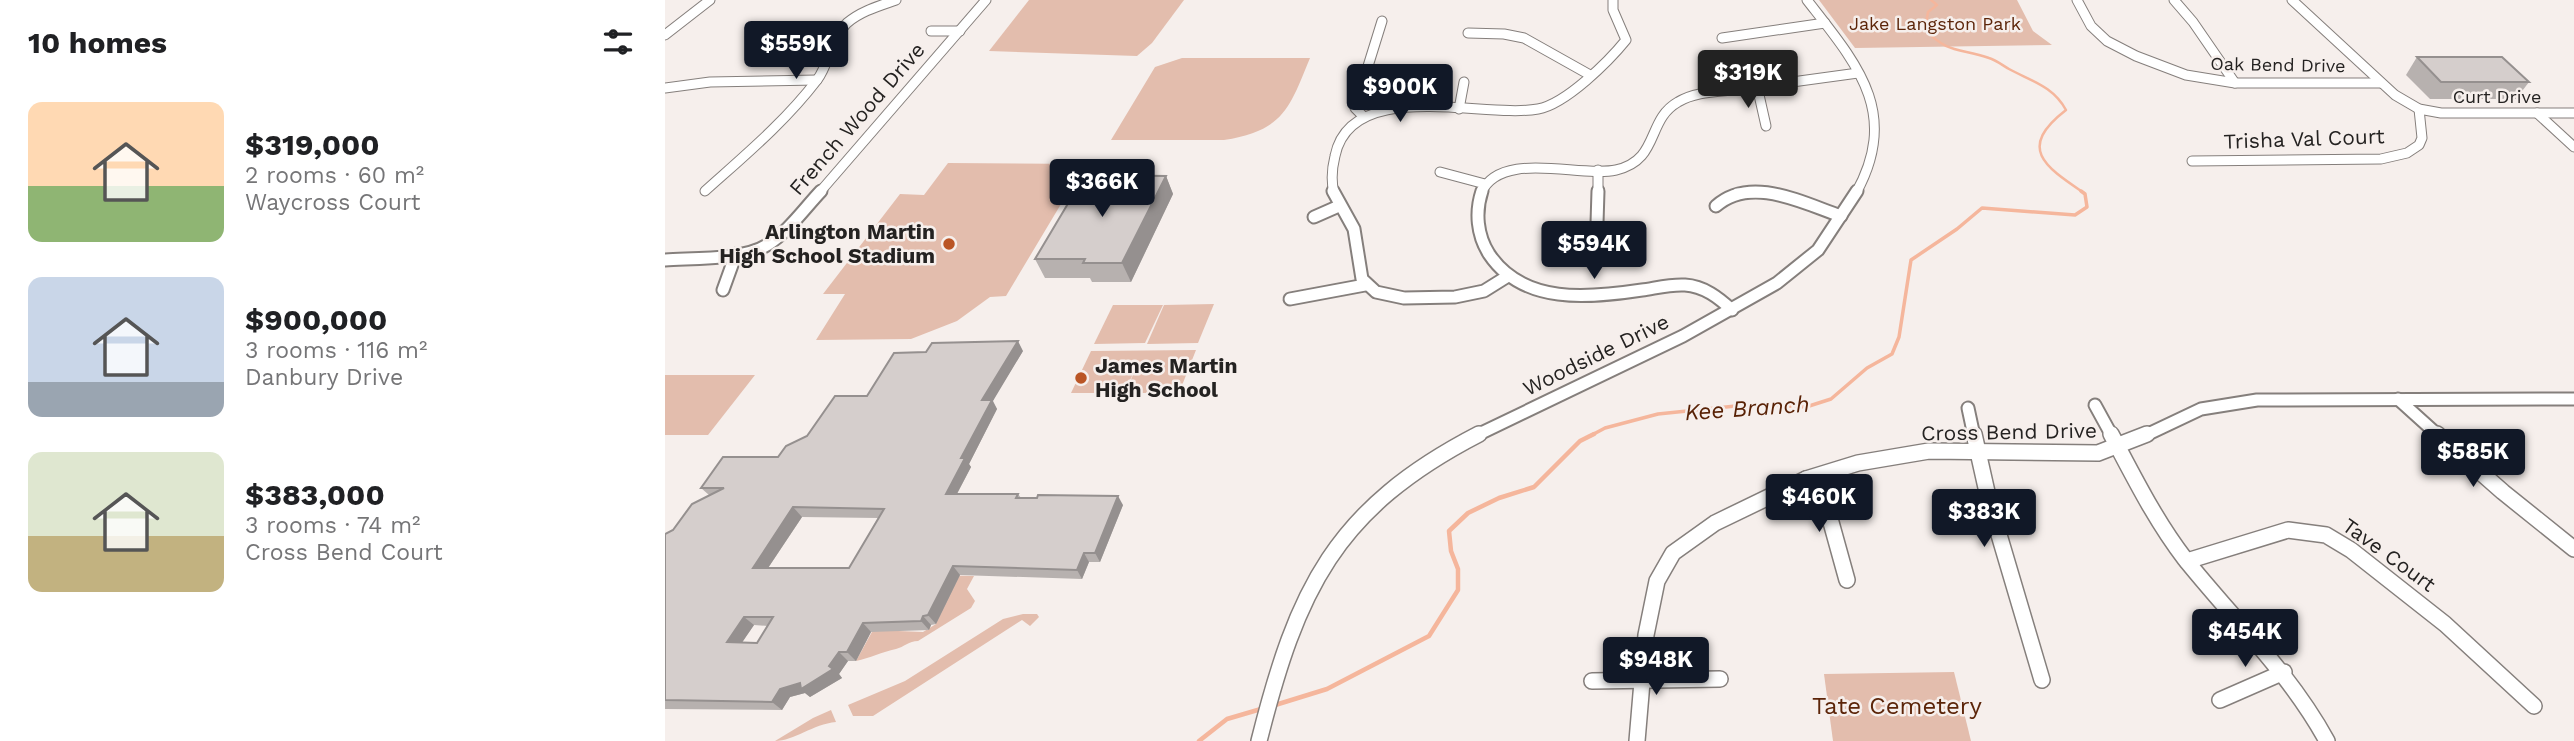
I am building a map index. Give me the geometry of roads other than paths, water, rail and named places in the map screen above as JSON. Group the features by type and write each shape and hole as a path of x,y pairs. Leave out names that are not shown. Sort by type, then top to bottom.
{"street":[{"path":"665,35 711,0"},
{"path":"705,191 764,136 817,80 829,60 839,32 863,14 896,0"},
{"name":"French Wood Drive","path":"665,260 736,254 765,247 780,236 838,173 986,0"},
{"path":"1508,276 1485,290 1449,296 1399,298 1374,292 1365,285 1360,275 1354,228 1332,192 1336,151 1341,137 1364,117 1399,108 1540,109 1590,75 1626,40 1613,10 1613,0"},
{"name":"Woodside Drive","path":"1259,741 1278,667 1318,572 1351,527 1398,485 1467,441 1672,343 1759,295 1811,257 1826,241 1865,180 1873,158 1876,135 1871,96 1825,23 1807,0"},
{"name":"Oak Bend Drive","path":"2077,0 2096,32 2115,46 2186,75 2235,83 2381,83"},
{"path":"2174,0 2193,22 2235,83"},
{"path":"2292,0 2381,83 2403,101 2419,109"},
{"path":"1364,117 1355,108 1382,21"},
{"path":"1722,38 1825,23"},
{"path":"931,31 960,31"},
{"path":"1468,33 1504,33 1524,38 1590,75"},
{"path":"1732,310 1716,296 1690,286 1583,297 1537,290 1508,276 1487,251 1479,234 1479,202 1485,184 1514,170 1598,170 1629,167 1646,156 1660,118 1676,101 1689,96 1858,73"},
{"path":"665,88 711,82 817,80"},
{"path":"1459,108 1464,82"},
{"path":"1757,86 1766,126"},
{"name":"Curt Drive","path":"2419,109 2441,113 2574,113"},
{"name":"Trisha Val Court","path":"2192,161 2390,158 2419,145 2423,131 2419,109"},
{"path":"2537,113 2574,147"},
{"path":"1597,223 1598,170"},
{"path":"1440,172 1485,184"},
{"path":"1716,206 1732,193 1757,192 1778,195 1841,216"},
{"path":"1314,217 1339,205"},
{"path":"723,290 736,254"},
{"path":"1290,299 1365,285"},
{"path":"2399,399 2503,492 2574,549"},
{"name":"Cross Bend Drive","path":"1637,741 1642,679 1654,593 1661,573 1673,553 1714,523 1806,479 1870,461 1929,452 2098,453 2119,448 2194,411 2226,403 2257,400 2574,399"},
{"path":"2095,405 2160,524 2187,561 2234,610 2284,671 2327,741"},
{"path":"1968,408 2009,573 2042,680"},
{"path":"1806,479 1824,501 1833,519 1847,580"},
{"name":"Tave Court","path":"2187,561 2288,530 2326,535 2383,572 2445,624 2534,706"},
{"path":"2220,700 2284,671"},
{"path":"1592,681 1720,679"}],"waterway":[{"name":"Kee Branch","path":"1931,0 1937,5 1928,12 1925,29 1940,43 1994,60 2041,85 2061,102 2066,110 2051,123 2043,135 2040,146 2042,156 2057,174 2084,193"},
{"name":"Kee Branch","path":"1590,436 1605,428 1658,414 1755,404 1806,407 1831,399 1867,368 1892,354 1899,337 1911,260 1957,229 1982,208 2075,215 2087,207 2085,194 2081,191"},
{"name":"Kee Branch","path":"1590,436 1594,434"},
{"name":"Kee Branch","path":"1272,706 1327,689 1429,636 1458,590 1458,569 1451,551 1449,531 1468,513 1499,498 1534,487 1580,441 1590,436"},
{"name":"Kee Branch","path":"1199,741 1227,719 1261,709"}],"place":[{"name":"Arlington Martin High School Stadium","path":"949,244"},
{"name":"James Martin High School","path":"1081,378"}],"park label":[{"name":"Jake Langston Park","path":"1935,24"},
{"name":"Tate Cemetery","path":"1897,706"}]}
